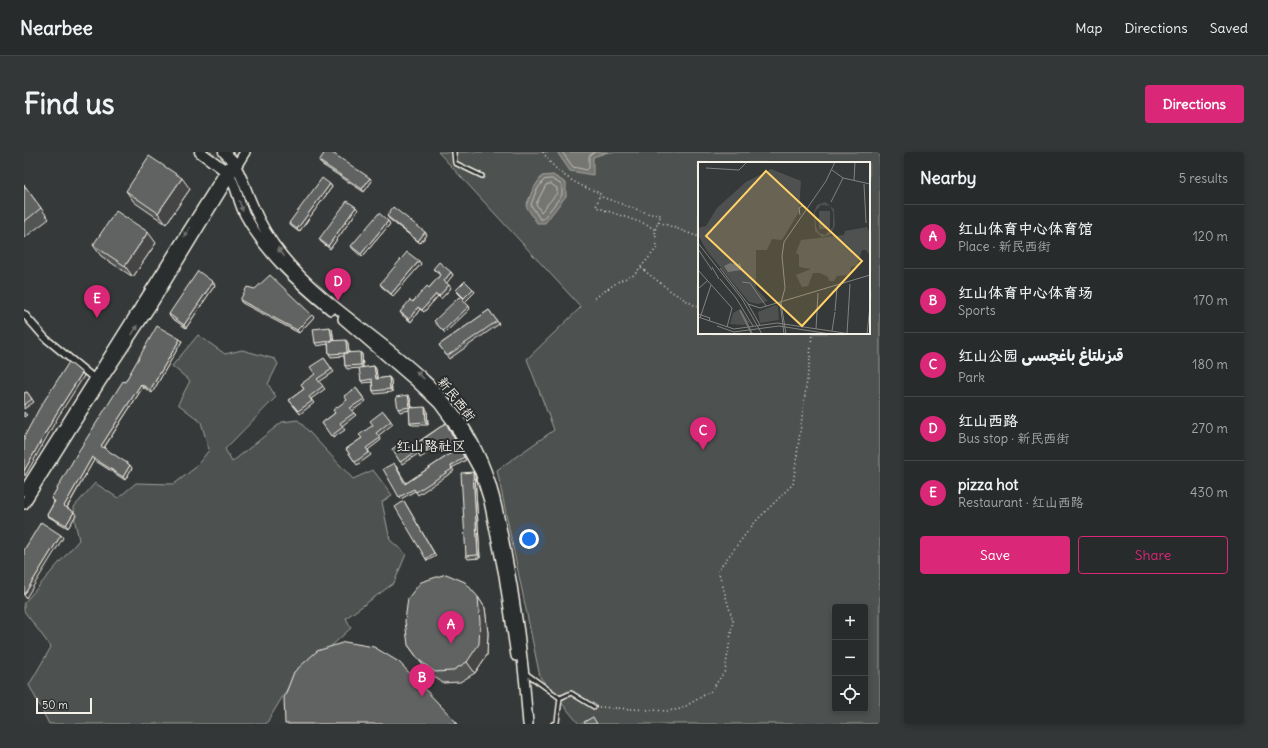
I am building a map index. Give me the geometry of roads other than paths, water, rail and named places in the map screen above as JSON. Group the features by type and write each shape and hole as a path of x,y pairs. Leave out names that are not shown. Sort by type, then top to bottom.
{"main road":[{"path":"200,152 228,173"},
{"path":"224,152 235,160"},
{"path":"24,504 100,383 153,303 235,160 244,152"},
{"name":"新民西街","path":"235,160 266,232 300,276 410,365 439,394 458,418 478,452 490,481 497,506 514,592 524,672 528,724"},
{"path":"25,487 228,173"},
{"name":"新民西街","path":"228,173 244,214 273,256 291,276 429,394 453,423 466,444 480,472 491,508 504,575 518,669 522,724"}],"street":[{"path":"24,314 45,338 95,379"}],"lane":[{"path":"454,152 455,163 482,176"},
{"path":"524,672 560,698"},
{"path":"560,698 571,693 594,707"},
{"path":"553,724 557,722 560,698"}],"water":[{"path":"557,152 608,152 593,157 593,175 570,171"},
{"path":"553,175 566,183 566,196 545,223 537,223 526,206 533,189 542,176"}],"place":[{"name":"红山西路","path":"338,301"},
{"name":"pizza hot","path":"97,318"},
{"name":"红山公园 قىزىلتاغ باغچىسى","path":"703,450"},
{"name":"红山体育中心体育馆","path":"451,644"},
{"name":"红山体育中心体育场","path":"422,697"}],"district":[{"name":"红山路社区","path":"431,446"}]}
